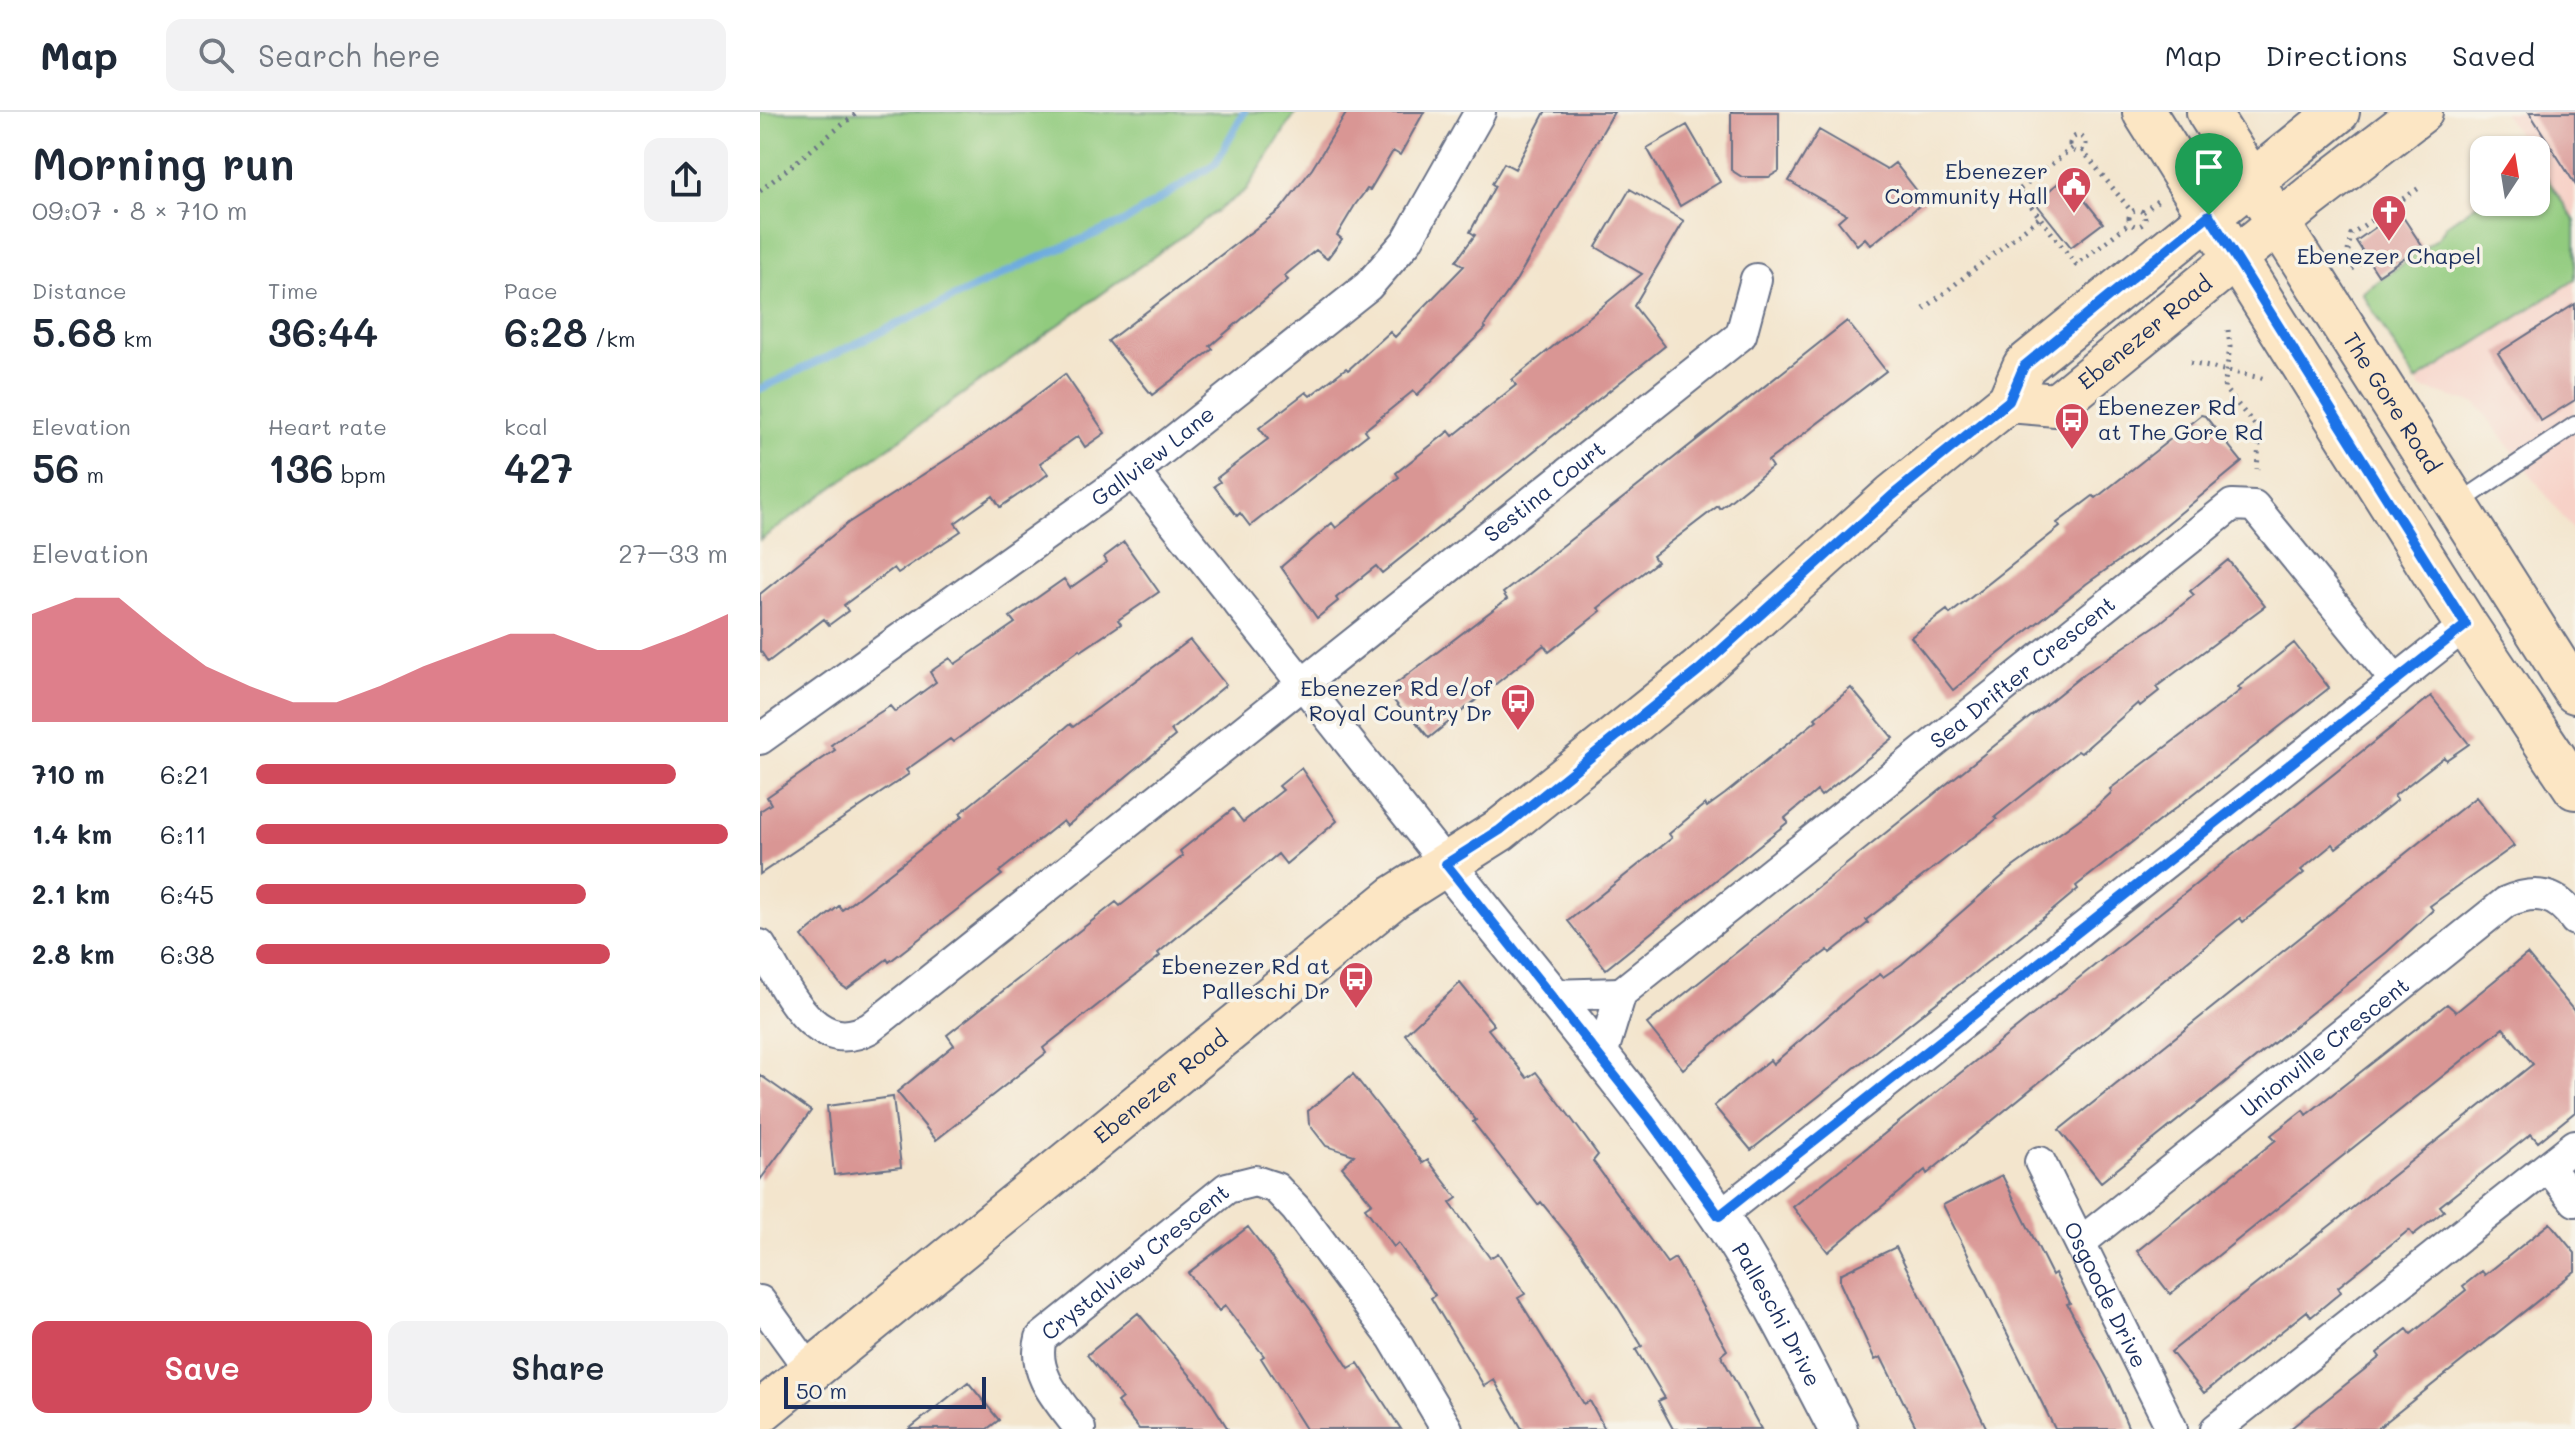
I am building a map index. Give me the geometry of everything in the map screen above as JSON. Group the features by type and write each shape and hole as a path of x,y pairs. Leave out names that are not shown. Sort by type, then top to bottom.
{"main road":[{"path":"2144,112 2466,625 2575,788"},
{"name":"The Gore Road","path":"2208,112 2575,692"},
{"name":"Ebenezer Road","path":"760,1412 1371,915 1500,830 1699,670 1893,495 2009,401 2024,366 2338,112"},
{"name":"Ebenezer Road","path":"2009,401 2056,405 2235,257 2421,112"}],"street":[{"name":"Gallview Lane","path":"760,739 1134,472 1368,286 1407,241 1480,112"},
{"name":"Sestina Court","path":"1301,684 1741,335 1756,279"},
{"path":"1134,472 1446,864"},
{"name":"Sea Drifter Crescent","path":"1621,993 2232,505 2254,506 2396,681"},
{"path":"1719,1216 2466,625"},
{"path":"760,945 806,1018 828,1035 854,1037 870,1028 1301,684"},
{"name":"Palleschi Drive","path":"1446,864 1601,1058 1719,1216 1764,1287 1838,1429"},
{"name":"Unionville Crescent","path":"2081,1242 2506,902 2528,893 2549,896 2569,911 2575,920"},
{"path":"1550,995 1621,993 1601,1058"},
{"path":"2216,1429 2575,1145"},
{"name":"Osgoode Drive","path":"2040,1162 2172,1429"},
{"path":"2549,1168 2575,1201"},
{"name":"Crystalview Crescent","path":"1080,1429 1041,1370 1037,1353 1041,1338 1227,1188 1255,1181 1276,1188 1296,1209 1393,1338 1447,1429"},
{"path":"760,1301 810,1370"}],"lane":[{"path":"2455,506 2575,425"}],"path":[{"path":"760,191 858,112"},
{"path":"2072,148 2070,142 2078,136 2086,142 2082,150"},
{"path":"2072,148 2082,150 2132,212 2131,222 2076,265 2019,190 2072,148"},
{"path":"2360,263 2351,270 2346,263 2351,234 2419,188"},
{"path":"2132,212 2143,212 2167,194"},
{"path":"2131,222 2138,226 2143,223 2143,212"},
{"path":"1924,309 2040,217"},
{"path":"2228,330 2224,388 2260,431 2257,469"},
{"path":"2190,363 2266,379"}],"shaded area":[{"path":"2503,112 2575,112 2575,221 2550,182 2550,136 2519,136"},
{"path":"2575,280 2575,533 2477,404 2421,388 2416,381"}],"green space":[{"path":"760,112 1296,112 1246,190 760,540"},
{"path":"2550,183 2575,221 2575,280 2416,381 2362,293 2438,238 2447,225 2470,209 2470,216 2550,216"}],"building":[{"path":"1347,112 1424,112 1400,155 1393,151 1370,190 1367,189 1355,205 1337,235 1342,239 1327,259 1316,250 1284,276 1288,280 1210,346 1213,349 1152,395 1108,341 1280,210 1312,169"},
{"path":"1545,112 1614,112 1517,279 1484,326 1486,328 1417,395 1413,391 1365,430 1368,434 1250,526 1240,513 1237,516 1214,486 1220,482 1217,478 1268,439 1259,428 1306,392 1310,396 1346,368 1348,370 1390,332 1395,337 1464,266 1456,261 1475,235 1470,232 1495,186 1492,184 1504,163 1515,169"},
{"path":"1731,112 1779,112 1779,171 1769,177 1742,177 1731,170"},
{"path":"2529,112 2575,112 2575,184 2550,145 2550,136 2544,136"},
{"path":"1687,125 1720,182 1680,206 1647,148"},
{"path":"1819,130 1887,169 1895,163 1925,201 1871,245 1865,238 1857,245 1838,221 1846,214 1789,181"},
{"name":"Ebenezer Community Hall","path":"2066,177 2103,223 2071,247 2035,202"},
{"path":"1630,189 1684,221 1634,306 1665,346 1382,573 1376,566 1336,598 1338,601 1317,618 1281,567 1332,523 1336,528 1399,477 1396,473 1449,431 1453,436 1516,385 1512,380 1642,274 1596,247"},
{"name":"Ebenezer Chapel","path":"2399,211 2422,246 2378,275 2356,241"},
{"path":"2575,304 2575,400 2541,421 2498,353"},
{"path":"1847,321 1886,371 1768,461 1772,467 1720,509 1718,506 1653,556 1657,562 1598,608 1601,611 1549,652 1544,645 1429,738 1408,712 1405,714 1390,696 1393,694 1389,689 1507,599 1503,593"},
{"path":"1065,374 1105,433 1085,447 1078,436 1040,463 1048,474 1039,481 1000,507 993,496 955,523 961,531 898,573 894,568 844,605 848,611 829,625 824,619 768,662 760,650 760,594 848,523 981,437"},
{"path":"2201,415 2242,462 2144,543 2086,584 1953,690 1911,637 1947,610 1950,614 2060,527 2057,523 2093,496 2096,498"},
{"path":"1124,542 1159,592 1118,620 1121,624 1080,649 953,742 950,739 906,770 909,774 760,874 760,811 771,804 767,797 835,750 831,745 852,730 890,706 895,712 936,682 930,672 950,658 955,664 1015,623 1010,617 1064,579 1070,588 1107,562 1104,557"},
{"path":"2228,560 2265,606 2156,687 2159,691 2140,706 2138,703 2081,753 2078,751 1995,817 1997,819 1866,920 1868,923 1830,953 1828,950 1805,967 1683,1069 1647,1024 2084,674 2161,622 2194,595 2190,591"},
{"path":"1190,640 1226,685 1171,730 1175,736 1067,826 1063,821 999,872 1002,875 889,962 887,959 847,989 841,985 802,936 839,906 842,910 963,816 960,813 1070,724 1073,727"},
{"path":"2294,643 2329,688 2076,886 2078,889 2053,910 1751,1150 1714,1106 1770,1060 1773,1064 1856,992 1880,974 1883,977 1902,964 2013,867 2095,808 2112,792 2110,789 2241,690 2238,687"},
{"path":"1851,688 1893,738 1821,796 1817,791 1785,818 1788,822 1606,969 1568,921 1672,838 1669,834 1705,804 1707,807 1725,794 1817,720 1815,718"},
{"path":"2431,696 2469,744 2446,760 2444,757 2394,796 2397,800 2336,848 2333,844 2301,870 2304,873 2243,922 2240,918 1927,1174 1925,1170 1828,1252 1793,1207"},
{"path":"1301,768 1337,821 1286,864 1278,854 1158,953 1160,956 1043,1048 1046,1053 936,1140 897,1092 954,1045 947,1035 1116,902 1120,906 1183,856 1180,851 1233,809 1243,822 1283,790 1279,786"},
{"path":"2476,797 2514,846 2430,906 2433,910 2387,952 2101,1182 2059,1130"},
{"path":"2527,954 2575,1012 2575,1112 2538,1142 2531,1134 2440,1206 2444,1211 2413,1235 2409,1230 2338,1287 2341,1292 2311,1317 2307,1311 2204,1393 2171,1352 2533,1064 2503,1028 2170,1294 2137,1251 2276,1140 2271,1135 2303,1110 2306,1115 2447,1004 2456,1012"},
{"path":"1460,983 1494,1025 1488,1029 1527,1078 1536,1072 1565,1110 1598,1155 1593,1161 1667,1263 1675,1258 1727,1350 1721,1355 1761,1429 1673,1429 1658,1401 1665,1398 1636,1350 1642,1346 1612,1298 1576,1245 1541,1202 1538,1205 1473,1122 1476,1120 1405,1034"},
{"path":"1353,1074 1423,1163 1428,1160 1457,1198 1450,1203 1490,1258 1498,1253 1525,1294 1518,1298 1584,1404 1590,1401 1605,1429 1522,1429 1494,1380 1484,1386 1431,1298 1435,1295 1398,1243 1394,1247 1365,1208 1372,1203 1342,1167 1354,1155 1326,1146 1309,1124 1308,1111"},
{"path":"760,1075 811,1111 760,1180"},
{"path":"893,1097 901,1167 834,1175 827,1106"},
{"path":"2002,1175 2052,1275 2055,1273 2070,1303 2067,1304 2108,1380 2129,1429 2055,1429 1943,1205"},
{"path":"2550,1223 2575,1253 2575,1271 2377,1429 2290,1429 2380,1357 2377,1353 2407,1329 2411,1334 2466,1290 2463,1286 2482,1271 2485,1275"},
{"path":"1248,1227 1311,1310 1349,1368 1358,1363 1401,1429 1306,1429 1261,1358 1264,1356 1225,1306 1219,1311 1188,1273"},
{"path":"1896,1247 1987,1429 1917,1429 1881,1357 1875,1360 1840,1283 1840,1274"},
{"path":"1138,1313 1206,1394 1228,1429 1139,1429 1117,1402 1122,1398 1087,1355"},
{"path":"968,1382 999,1420 987,1429 909,1429"}],"waterway":[{"path":"760,389 1033,260 1126,221 1216,163 1244,112"}],"place":[{"name":"Ebenezer Community Hall","path":"2074,215"},
{"name":"Ebenezer Chapel","path":"2389,243"},
{"name":"Ebenezer Rd at The Gore Rd","path":"2072,451"},
{"name":"Ebenezer Rd e/of Royal Country Dr","path":"1518,732"},
{"name":"Ebenezer Rd at Palleschi Dr","path":"1356,1010"}],"route":[{"path":"2209,215 2466,625 1719,1216 1649,1119 1446,864 1500,830 1699,670 1893,495 2009,401 2024,366 2209,215"}]}
